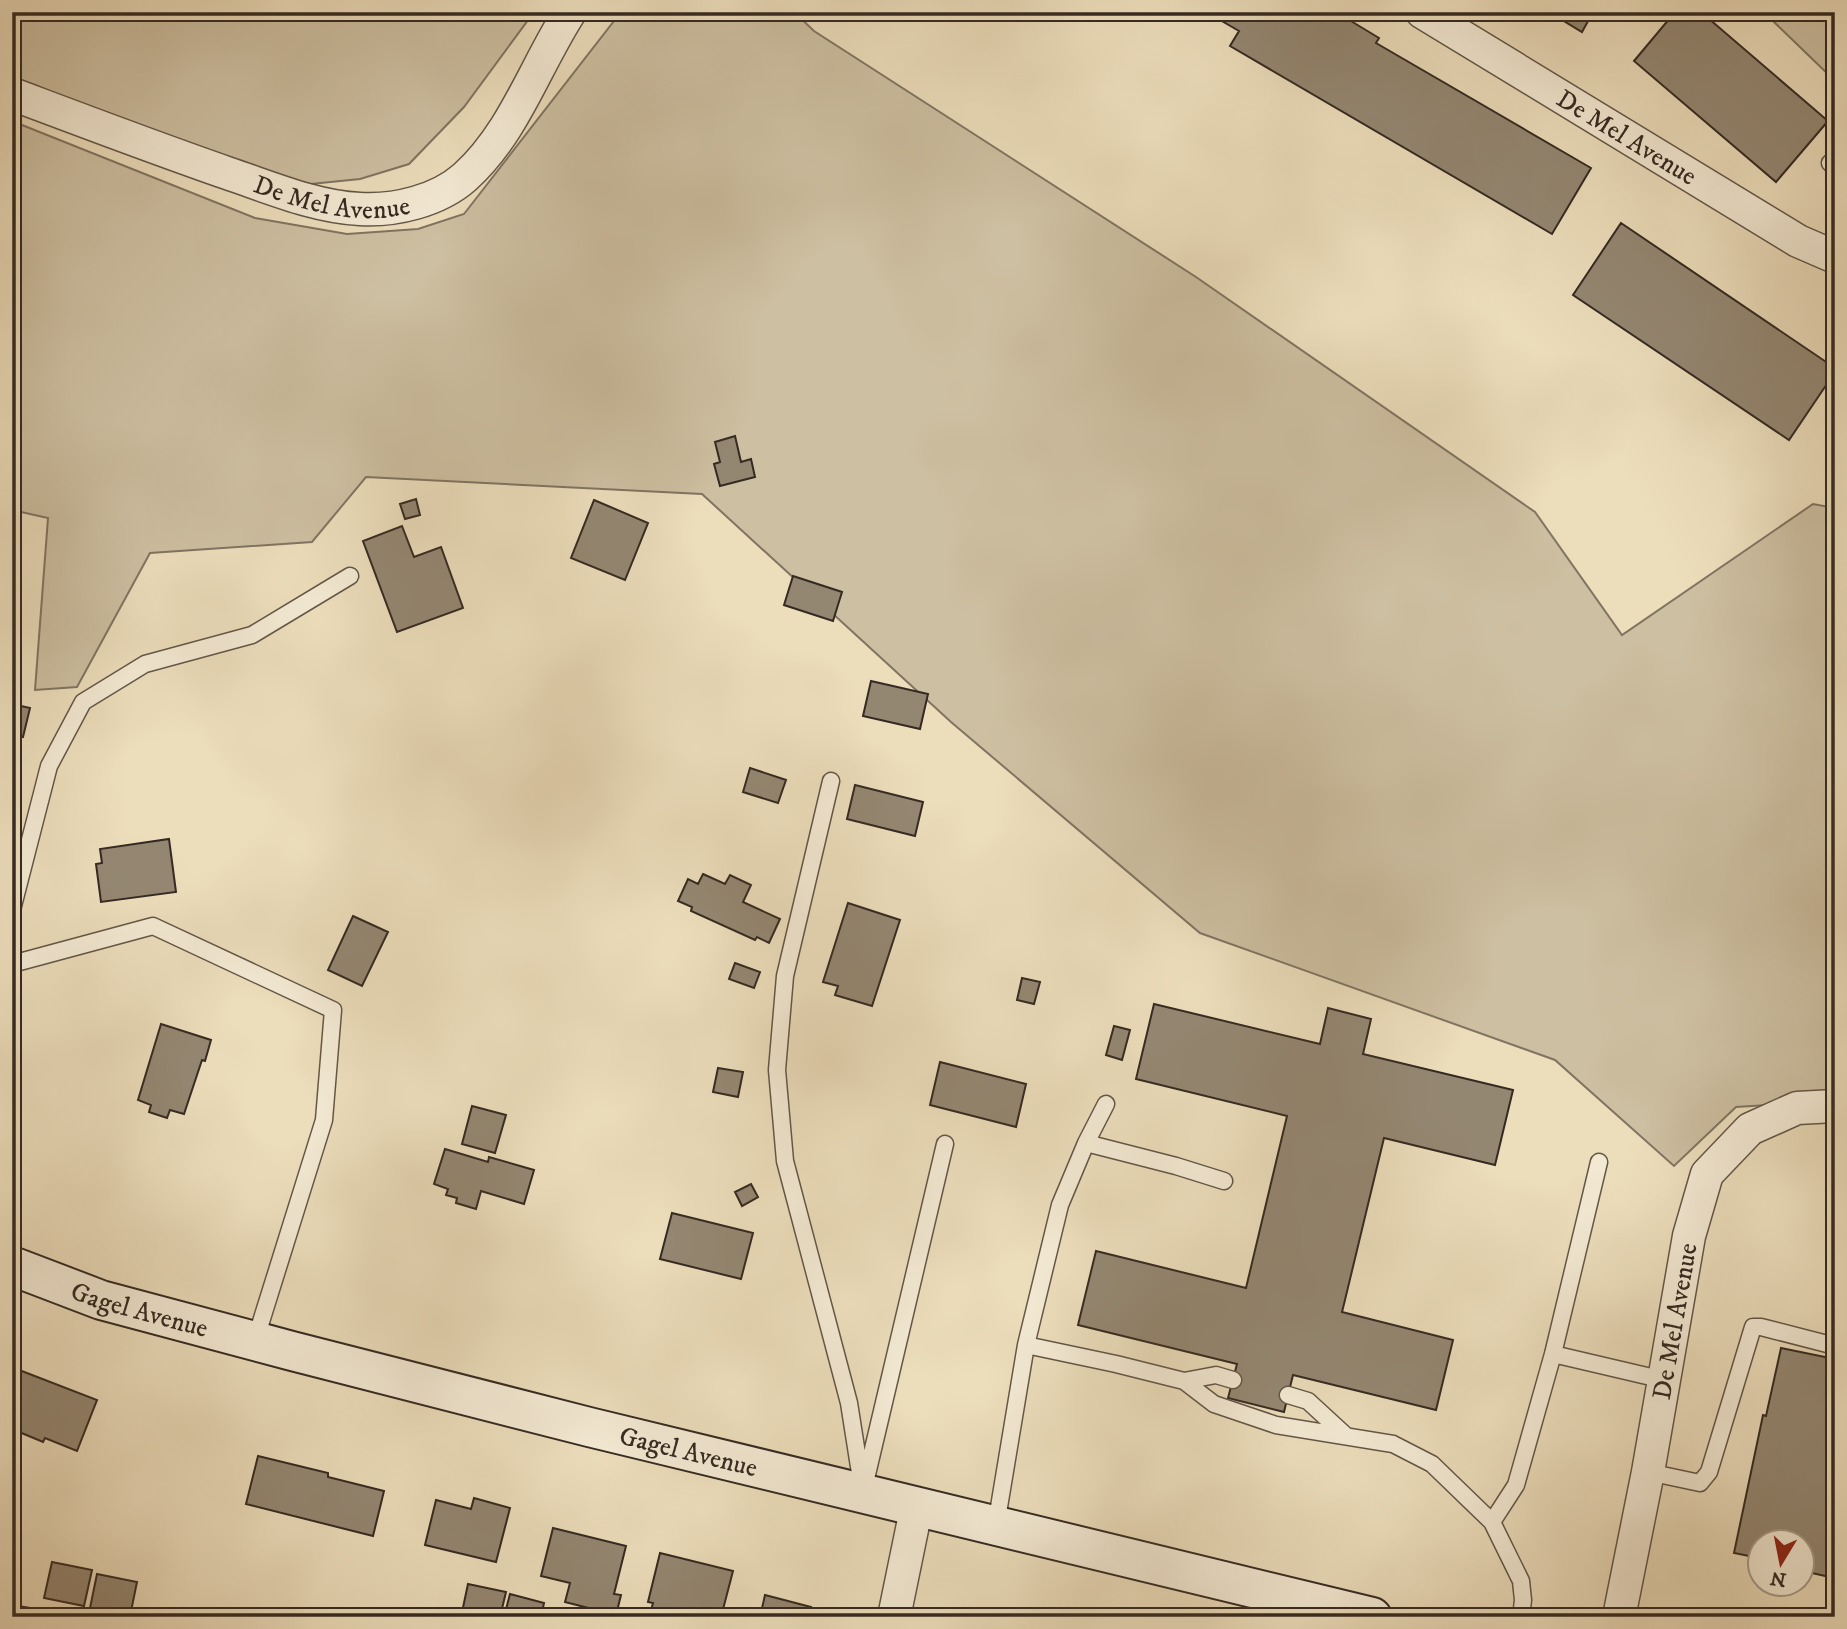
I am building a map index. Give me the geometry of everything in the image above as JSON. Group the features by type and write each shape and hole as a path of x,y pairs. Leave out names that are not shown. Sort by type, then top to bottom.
{"street":[{"name":"De Mel Avenue","path":"12,94 271,188 328,204 359,209 385,208 411,204 436,195 462,180 483,160 503,131 570,12"},
{"name":"De Mel Avenue","path":"1422,12 1798,241 1835,257"},
{"name":"De Mel Avenue","path":"1619,1617 1648,1472 1689,1236 1707,1174 1750,1129 1797,1108 1835,1106"},
{"name":"Gagel Avenue","path":"12,1266 101,1300 256,1342 589,1427 1372,1617"},
{"path":"894,1617 918,1505"}],"lane":[{"path":"12,910 49,766 83,702 145,664 252,635 350,576"},
{"path":"831,782 785,976 777,1070 785,1161 849,1403 863,1492"},
{"path":"12,964 153,926 333,1010 324,1120 256,1342"},
{"path":"996,1525 1026,1345 1060,1205 1106,1104"},
{"path":"1086,1143 1224,1181"},
{"path":"863,1492 945,1144"},
{"path":"1492,1522 1516,1485 1553,1354 1599,1162"},
{"path":"1648,1472 1700,1483 1709,1472 1753,1327 1835,1346"},
{"path":"1026,1345 1184,1381 1213,1404 1276,1425 1394,1444 1432,1464 1492,1522 1521,1581 1521,1617"},
{"path":"1553,1354 1664,1380"},
{"path":"1184,1381 1216,1375 1233,1380"},
{"path":"1288,1395 1308,1401 1345,1435"}],"shaded area":[{"path":"12,12 534,12 464,107 409,164 360,179 301,185 12,81"},
{"path":"621,12 794,12 814,31 1196,277 1535,512 1622,635 1813,504 1835,508 1835,1101 1736,1107 1674,1166 1555,1060 1200,933 951,722 702,494 366,477 312,542 150,553 77,687 35,690 48,518 12,510 12,121 255,218 347,234 418,229 464,214"},
{"path":"1766,12 1835,12 1835,81 1772,20"}],"building":[{"path":"1336,12 1379,38 1376,43 1591,168 1552,234 1230,46 1239,31 1208,13"},
{"path":"1549,12 1593,12 1582,32"},
{"path":"1675,12 1701,12 1828,121 1776,182 1634,61"},
{"path":"1621,223 1835,368 1835,372 1789,440 1573,295"},
{"path":"735,436 741,462 751,459 755,477 720,486 714,464 720,462 715,442"},
{"path":"416,499 420,515 405,519 400,504"},
{"path":"594,500 648,523 625,580 571,558"},
{"path":"402,526 414,557 441,547 463,608 397,632 363,541"},
{"path":"793,576 842,592 833,621 784,605"},
{"path":"871,681 928,694 920,729 863,716"},
{"path":"12,704 30,708 23,737 12,735"},
{"path":"750,768 786,780 778,803 743,792"},
{"path":"855,785 923,802 915,836 847,819"},
{"path":"169,839 176,892 101,902 96,864 102,863 100,849"},
{"path":"703,874 725,884 730,875 751,885 743,902 780,919 769,943 757,937 755,940 691,911 692,907 678,901 688,879 698,884"},
{"path":"848,903 900,920 872,1006 835,995 838,986 823,982"},
{"path":"353,916 388,932 362,986 328,970"},
{"path":"735,963 760,972 754,988 729,979"},
{"path":"1022,978 1040,982 1034,1004 1017,1000"},
{"path":"1154,1004 1320,1044 1328,1008 1371,1019 1363,1054 1513,1090 1495,1165 1384,1138 1342,1312 1453,1340 1436,1410 1293,1375 1284,1412 1228,1398 1237,1364 1078,1325 1096,1251 1246,1288 1287,1116 1136,1079"},
{"path":"161,1024 211,1040 184,1114 170,1110 167,1118 149,1112 151,1105 138,1100"},
{"path":"1114,1026 1130,1030 1122,1060 1106,1055"},
{"path":"940,1062 1026,1084 1016,1127 930,1105"},
{"path":"718,1068 743,1072 738,1097 713,1092"},
{"path":"472,1106 506,1115 495,1153 462,1144"},
{"path":"445,1149 488,1162 489,1157 534,1170 524,1204 481,1191 476,1209 456,1203 457,1198 446,1195 448,1189 434,1184"},
{"path":"751,1184 758,1197 742,1206 735,1192"},
{"path":"672,1213 753,1233 741,1279 660,1259"},
{"path":"1781,1348 1835,1359 1834,1578 1815,1574 1815,1528 1745,1528 1745,1555 1734,1553 1763,1415 1766,1416"},
{"path":"14,1368 97,1400 77,1451 45,1438 43,1442 12,1429"},
{"path":"258,1456 328,1473 328,1477 384,1491 373,1536 246,1504"},
{"path":"474,1498 510,1508 496,1562 425,1545 436,1500 471,1509"},
{"path":"553,1528 626,1546 614,1594 621,1595 616,1615 565,1602 570,1583 541,1576"},
{"path":"660,1553 733,1571 721,1617 649,1617 653,1603 648,1602"},
{"path":"52,1562 92,1570 84,1606 44,1598"},
{"path":"97,1574 137,1582 130,1616 90,1608"},
{"path":"468,1584 506,1592 500,1617 461,1617"},
{"path":"510,1594 544,1603 541,1617 504,1617"},
{"path":"765,1595 811,1607 810,1611 818,1613 817,1617 760,1617"},
{"path":"12,1605 49,1611 48,1617 12,1617"}]}
